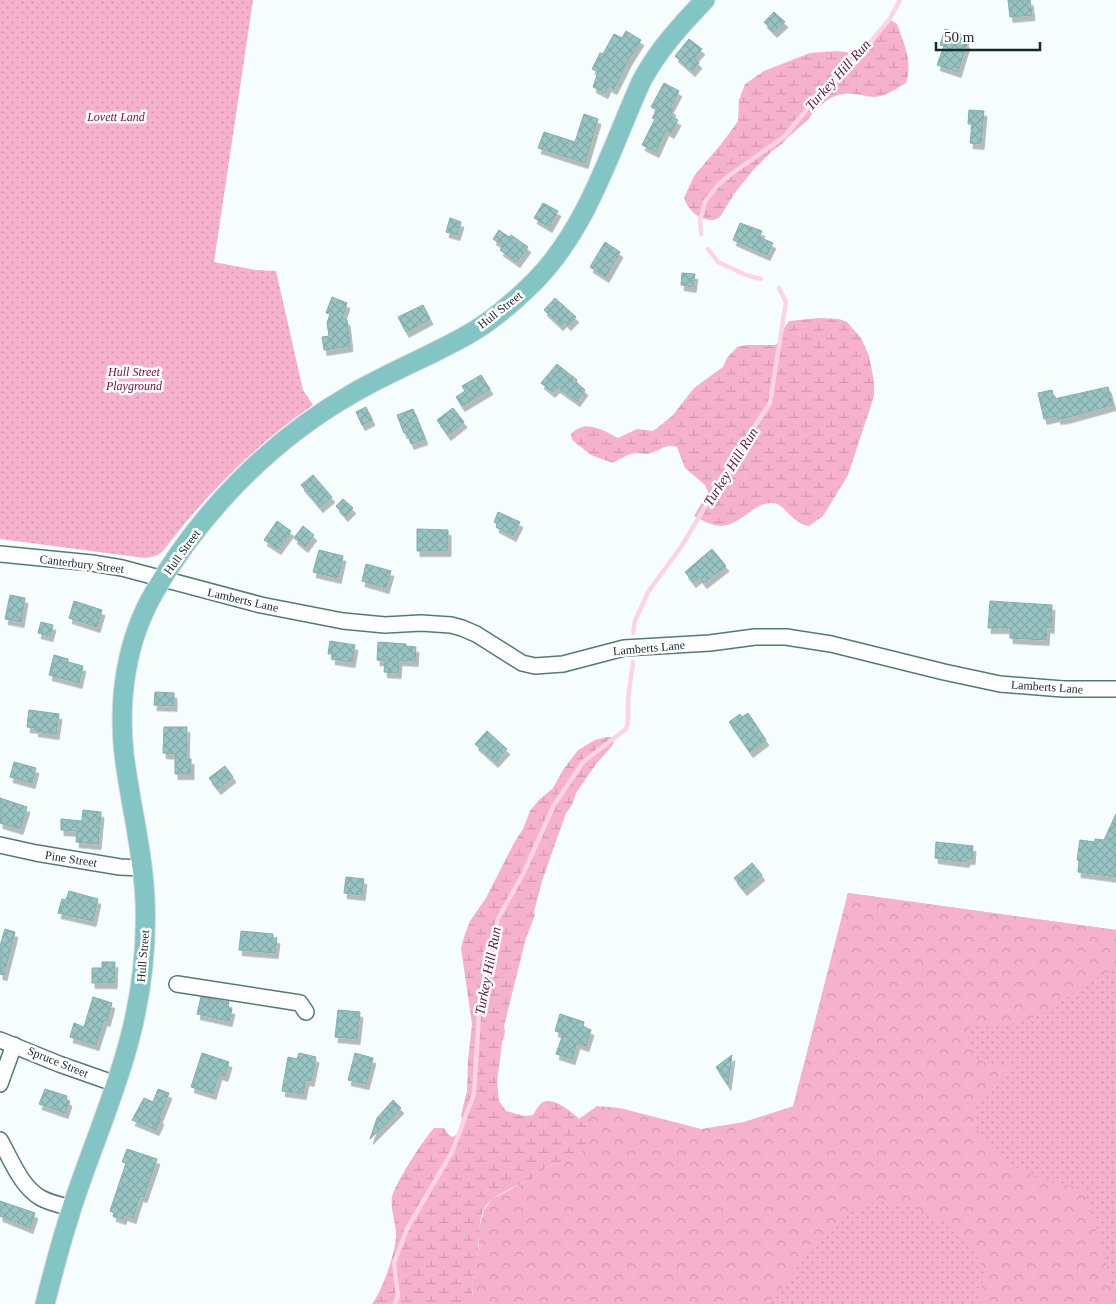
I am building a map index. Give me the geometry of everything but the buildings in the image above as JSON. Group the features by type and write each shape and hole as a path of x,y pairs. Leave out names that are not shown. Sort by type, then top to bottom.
{"main road":[{"name":"Hull Street","path":"45,1304 71,1208 116,1084 133,1028 142,971 146,904 124,750 122,705 134,638 146,609 162,579 184,546 223,499 291,434 349,395 477,329 504,310 540,276 563,247 580,220 642,80 672,36 705,0"}],"street":[{"name":"Canterbury Street","path":"0,554 92,563 135,571 162,579"},
{"name":"Lamberts Lane","path":"162,579 262,605 343,621 385,625 451,625 476,634 522,663 535,666 563,664 624,648 710,643 755,637 786,637 831,644 950,674 986,681 1036,687 1116,689"},
{"name":"Pine Street","path":"0,845 120,867 142,868"},
{"path":"177,984 300,1003 306,1012"},
{"name":"Spruce Street","path":"7,1042 59,1064 116,1084"},
{"path":"0,1084 7,1042"},
{"path":"0,1140 24,1181 38,1196 49,1202 71,1208"}],"green space":[{"path":"0,0 253,0 214,262 256,270 276,271 303,390 313,405 271,437 232,472 196,510 163,551 156,556 145,558 0,539"},
{"path":"889,19 897,24 907,53 909,68 906,83 878,97 840,94 830,98 754,169 734,194 720,217 714,220 704,219 692,211 684,198 694,176 738,121 739,100 745,84 764,71 810,53 836,51 863,54 871,46"},
{"path":"819,318 839,319 847,322 861,338 869,356 874,381 874,396 848,475 823,516 809,526 797,521 780,506 771,503 759,506 731,524 719,526 712,524 694,516 708,492 705,485 685,468 677,447 668,446 647,454 632,454 613,463 591,455 572,440 571,434 582,427 594,427 618,438 637,429 652,431 673,415 694,388 723,367 727,358 737,347 746,345 775,345 779,342 783,330 789,321"},
{"path":"616,737 612,746 596,764 576,793 572,805 566,813 542,881 534,912 535,915 526,938 504,1026 505,1032 497,1082 499,1101 506,1111 524,1116 533,1115 543,1102 555,1102 573,1113 587,1126 587,1145 584,1150 574,1157 549,1166 529,1181 500,1194 488,1203 480,1221 478,1253 472,1293 476,1304 372,1304 384,1281 394,1251 396,1235 392,1197 398,1182 434,1128 444,1128 452,1137 458,1134 467,1091 472,1024 461,948 470,921 486,898 523,829 530,811 553,788 563,770 578,750 595,740"},
{"path":"848,893 1116,930 1116,1304 742,1304"},
{"path":"848,893 1116,930 1116,968 1093,980 1042,1014 1016,1023 995,1026 971,1024 968,1040 975,1056 983,1062 1008,1063 1012,1068 1009,1075 978,1100 974,1114 976,1128 1016,1168 1053,1183 1073,1186 1085,1192 1116,1304 979,1304 984,1271 973,1248 950,1225 913,1208 877,1201 850,1212 824,1234 768,1304 476,1304 473,1299 472,1285 479,1246 479,1229 484,1210 492,1199 537,1176 543,1169 581,1153 587,1126 579,1119 597,1106 620,1108 701,1129 744,1122 794,1106"}],"waterway":[{"name":"Turkey Hill Run","path":"701,234 700,221 705,202 717,186 784,137 818,96 866,47 889,20 900,0"},
{"name":"Turkey Hill Run","path":"708,249 718,262 746,275 761,279"},
{"name":"Turkey Hill Run","path":"633,633 635,621 648,592 681,547 770,403 786,302 779,288"},
{"name":"Turkey Hill Run","path":"395,1304 398,1296 394,1263 407,1229 452,1152 474,1094 480,997 498,919 524,872 554,805 583,762 626,729 633,662"}],"park label":[{"name":"Lovett Land","path":"116,117"},
{"name":"Hull Street Playground","path":"134,379"}]}
